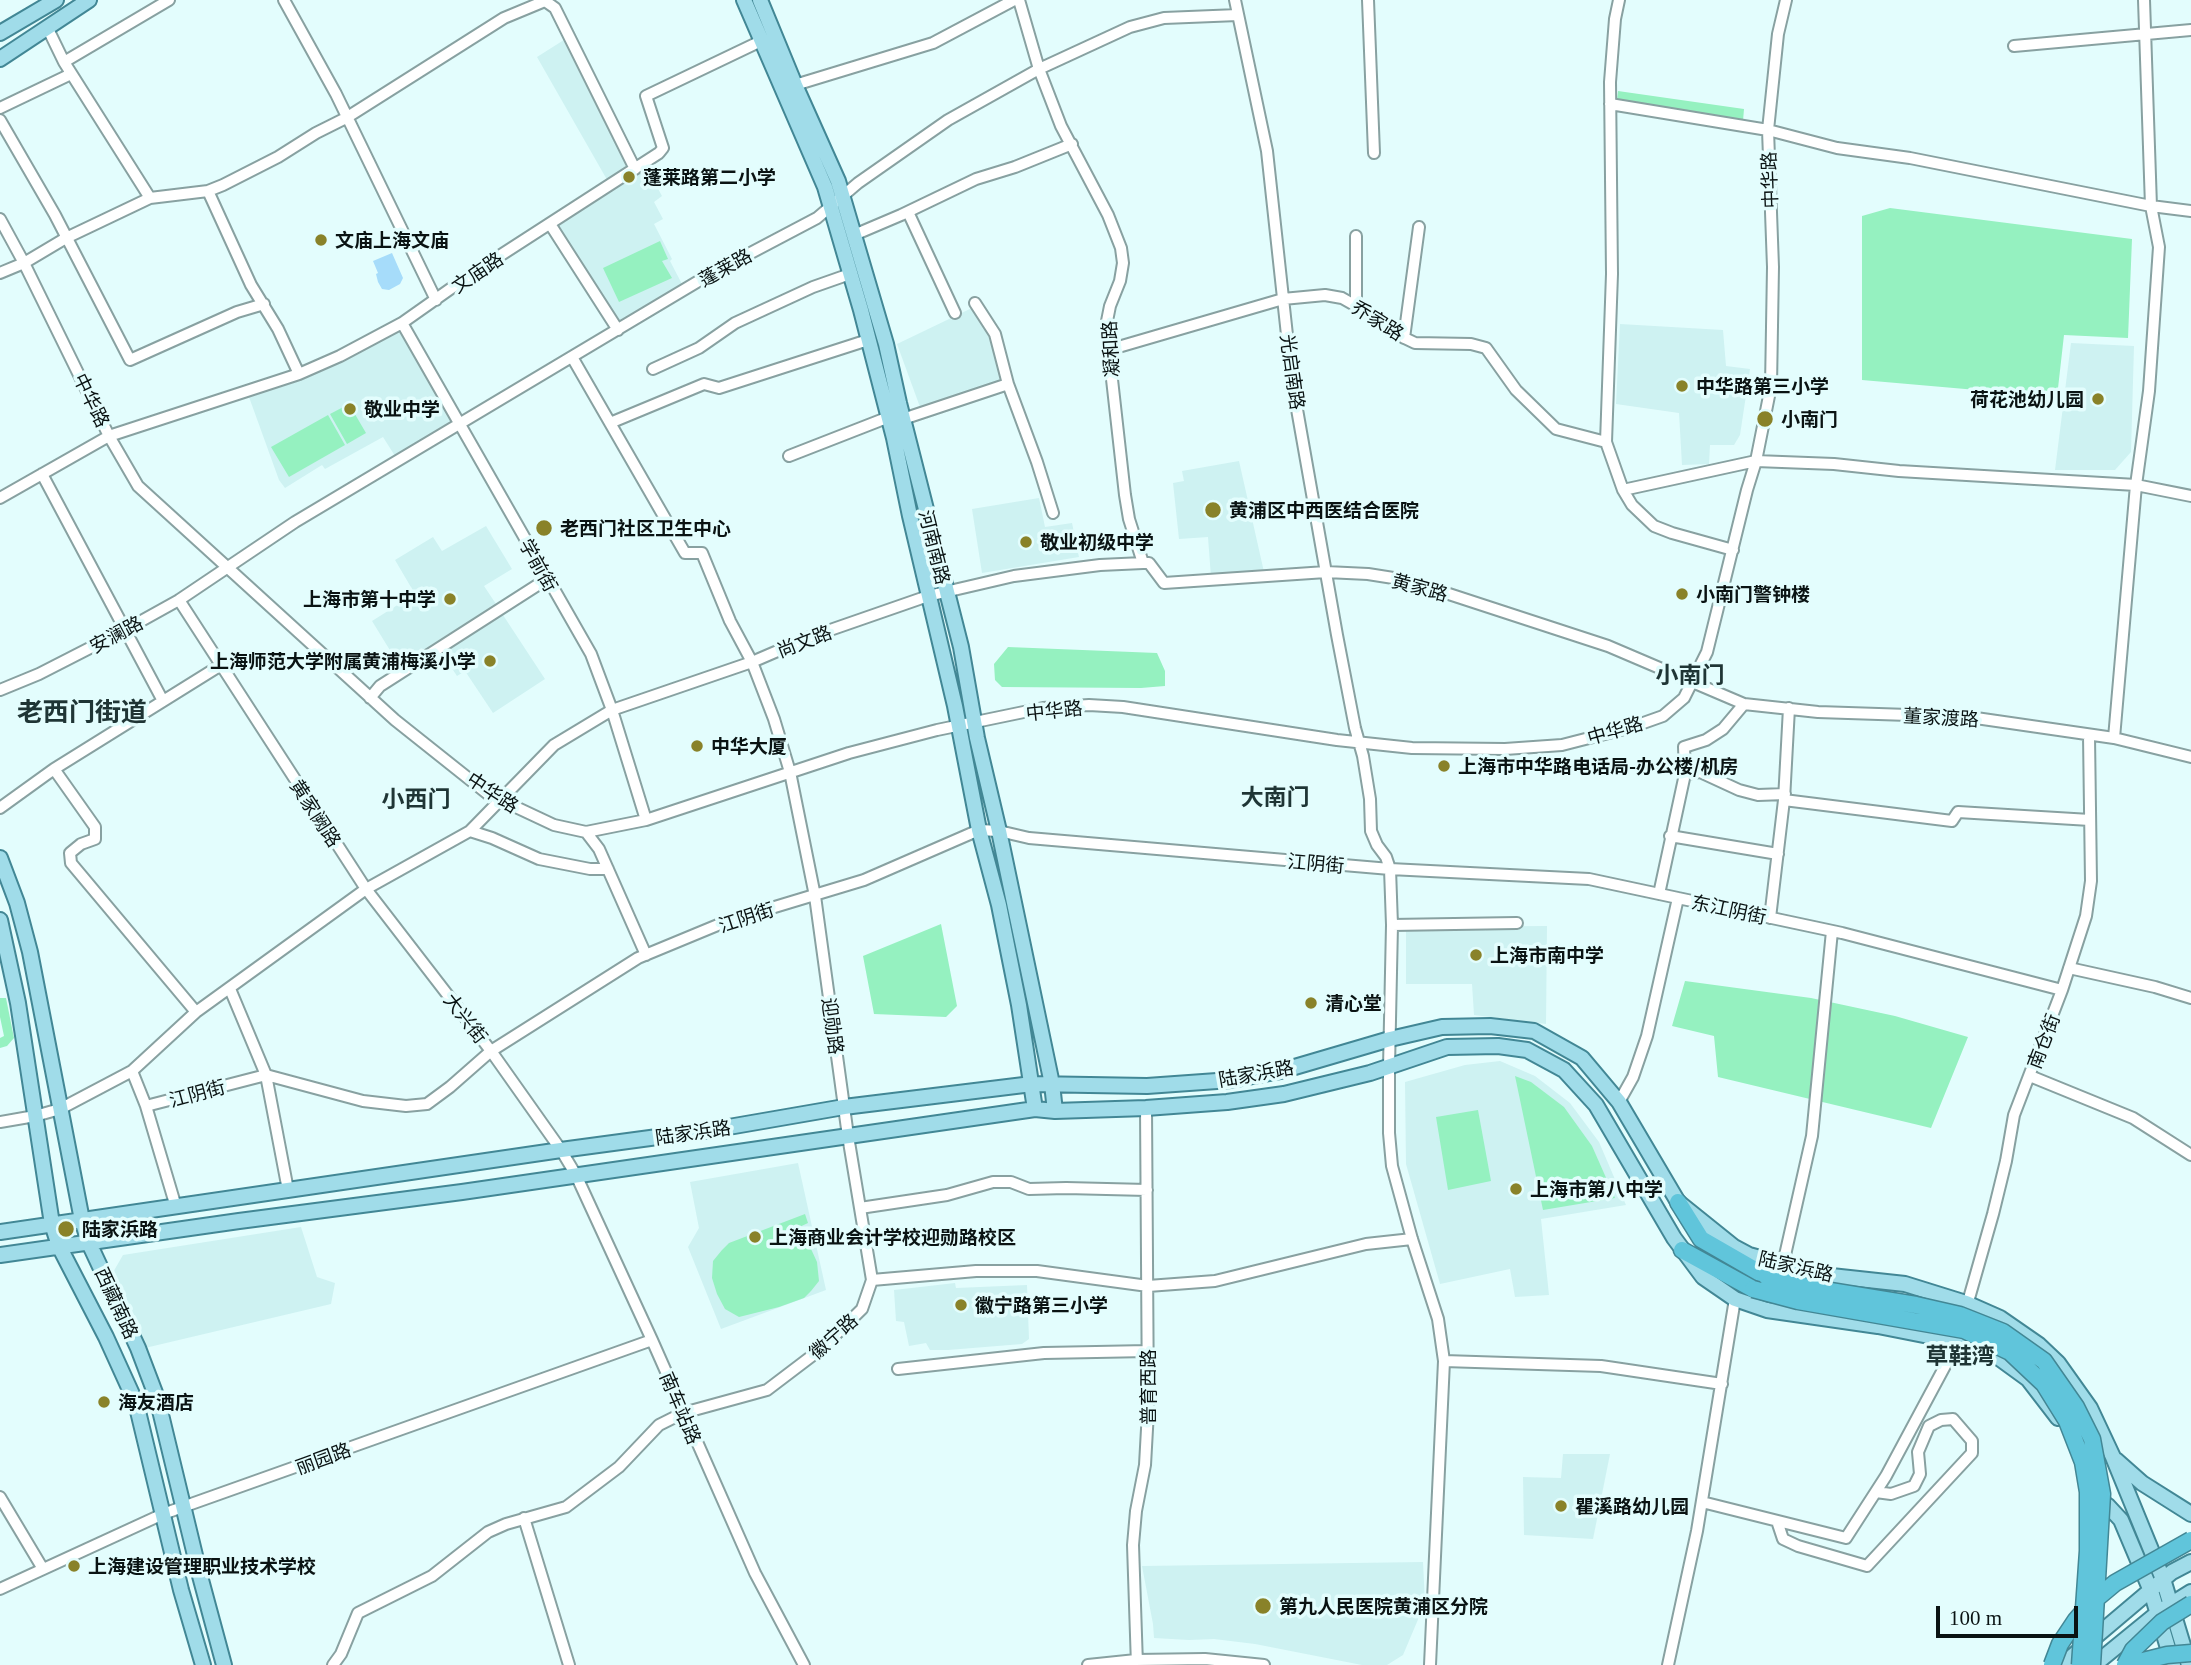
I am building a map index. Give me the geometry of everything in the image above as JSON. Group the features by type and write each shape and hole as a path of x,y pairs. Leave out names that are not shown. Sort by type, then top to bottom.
{"highway":[{"path":"1678,1202 1701,1239 1767,1277 1960,1315 2003,1332 2044,1361 2076,1407 2092,1439 2102,1494 2094,1664"},
{"path":"1682,1250 1753,1289 1798,1301 1964,1330 2010,1352 2044,1384 2067,1421 2082,1462 2088,1492 2088,1551 2080,1665"},
{"path":"2052,1665 2065,1636 2091,1603 2115,1583 2191,1540"},
{"path":"2126,1665 2133,1650 2162,1622 2191,1604"},
{"path":"2126,1665 2166,1655 2191,1653"}],"main road":[{"path":"0,33 56,0"},
{"path":"0,58 89,0"},
{"name":"河南南路","path":"744,0 825,187 869,340 896,418 961,647 979,830 999,905 1020,1005 1035,1109"},
{"name":"河南南路","path":"760,0 843,196 886,344 896,418 928,596 999,831 1052,1084 1055,1111"},
{"name":"西藏南路","path":"0,858 17,903 30,952 82,1220 89,1243 138,1349 157,1398 224,1665"},
{"name":"西藏南路","path":"0,920 18,1003 52,1224 59,1246 106,1337 136,1404 181,1590 203,1665"},
{"name":"陆家浜路","path":"0,1232 731,1127 844,1107 1032,1084 1147,1086 1231,1080 1281,1071 1442,1027 1490,1026 1534,1031 1582,1058 1619,1102 1678,1202 1734,1247 1749,1255 1822,1275 1905,1284 1966,1303 2000,1318 2039,1345 2058,1363 2090,1408 2163,1579 2173,1665"},
{"name":"陆家浜路","path":"0,1255 1035,1109 1055,1111 1146,1108 1227,1102 1284,1094 1389,1067 1447,1047 1498,1046 1527,1050 1564,1070 1596,1105 1682,1250 1703,1276 1735,1299 1767,1310 1878,1326 1959,1342 1995,1355 2028,1379 2059,1419 2086,1486 2096,1499 2108,1506 2121,1520 2151,1591 2165,1609 2189,1665"},
{"path":"2113,1457 2141,1483 2191,1514"},
{"path":"2062,1665 2163,1579 2191,1562"},
{"path":"2094,1664 2191,1592"},
{"path":"2094,1664 2123,1656 2139,1644 2165,1609 2191,1604"},
{"path":"2139,1644 2154,1665"}],"street":[{"path":"64,62 169,0"},
{"path":"284,0 336,94 436,300"},
{"path":"795,85 933,43 1016,0"},
{"name":"凝和路","path":"1016,0 1038,69 1061,126 1108,215 1121,248 1119,281 1106,326 1125,495 1129,519 1143,563"},
{"name":"光启南路","path":"1235,0 1267,151 1292,381 1325,572 1363,756 1370,799 1371,831 1390,869"},
{"path":"1368,0 1374,153"},
{"path":"1619,0 1615,19 1610,104 1612,274 1606,442 1623,491 1632,505 1654,526 1733,550"},
{"name":"中华路","path":"0,219 109,436 138,486 395,720 488,794 554,825 586,832 646,820 849,753 1043,708 1123,706 1359,742 1426,749 1505,749 1562,745 1663,716 1684,698 1707,652 1756,461 1771,386 1773,267 1768,130 1778,34 1786,0"},
{"path":"2114,738 2136,485 2149,391 2159,247 2151,206 2144,0"},
{"path":"0,273 150,198 208,191 278,157 346,118 504,18 545,1 555,8 635,169"},
{"name":"蓬莱路","path":"227,567 295,522 707,276 817,218 858,183 948,120 1038,69 1130,27 1164,18 1238,15"},
{"path":"48,29 71,74 150,198"},
{"path":"2014,46 2191,30"},
{"name":"文庙路","path":"0,498 109,436 299,374 402,323 659,153 663,148 646,96 761,41"},
{"path":"0,108 71,74"},
{"path":"1610,104 1768,130 1837,148 1962,167 2151,206 2191,211"},
{"path":"0,120 55,215 130,360 237,312 264,304"},
{"path":"854,235 976,179 1072,144"},
{"path":"208,191 251,285 264,304 299,374"},
{"path":"908,212 954,313"},
{"path":"550,224 618,330"},
{"path":"1404,338 1419,227"},
{"path":"1356,236 1356,306"},
{"path":"653,369 699,348 735,323 813,287 850,274"},
{"name":"乔家路","path":"1108,350 1283,299 1325,295 1342,298 1365,311 1390,331 1415,343 1471,344 1486,348 1516,390 1556,429 1606,442"},
{"path":"975,303 995,334 1008,384 1053,513"},
{"name":"学前街","path":"402,323 591,654 612,709 646,820"},
{"path":"572,357 610,423 704,384 719,388 869,340"},
{"path":"789,456 896,418 1008,384"},
{"name":"迎勋路","path":"610,423 685,553 702,553 774,719 790,772 815,896 848,1136 872,1280"},
{"path":"1623,491 1756,461 2136,485 2191,496"},
{"path":"42,474 163,701"},
{"name":"黄家路","path":"1143,563 1149,563 1164,583 1325,572 1367,574 1406,580 1608,646 1693,681"},
{"name":"尚文路","path":"500,801 554,745 612,709 751,662 810,637 928,596 1014,576 1100,565 1143,563"},
{"name":"安澜路","path":"0,690 39,674 125,630 179,600 227,567"},
{"path":"370,698 380,686 547,579"},
{"name":"黄家阙路","path":"179,600 366,889"},
{"path":"0,808 54,769 221,665"},
{"name":"董家渡路","path":"1693,681 1744,704 1818,712 1969,717 2114,738 2191,757"},
{"path":"1659,894 1685,774 1685,747 1706,740 1723,729 1744,704"},
{"path":"1770,918 1784,797 1789,708"},
{"name":"南仓街","path":"1777,1521 1846,1538 1876,1492 1959,1342 1966,1303 2006,1161 2014,1115 2062,990 2086,916 2091,881 2089,736"},
{"path":"54,769 95,827 95,839 70,853 71,863 196,1012"},
{"path":"1685,774 1700,772 1758,794 1952,821 1958,812 2090,820"},
{"path":"0,1122 60,1109 132,1071 196,1012 366,889 470,831 500,801"},
{"name":"江阴街","path":"146,1107 266,1075 363,1101 406,1107 427,1104 491,1051 646,955 725,922 815,896 888,870 979,830 999,831 1028,838 1390,869"},
{"path":"470,831 539,859 590,870 608,869"},
{"path":"586,832 599,849 646,955"},
{"path":"1670,836 1778,854"},
{"path":"1390,869 1392,925 1389,1133 1392,1166 1438,1319 1444,1361 1430,1665"},
{"name":"东江阴街","path":"1390,869 1589,879 1832,931 2062,990"},
{"name":"大兴街","path":"366,889 491,1051 561,1150"},
{"path":"1619,1102 1633,1077 1647,1036 1678,898"},
{"path":"1392,925 1517,923"},
{"path":"1783,1264 1812,1136 1832,931"},
{"path":"2069,968 2191,998"},
{"path":"230,989 266,1075 288,1190"},
{"path":"132,1071 146,1107 176,1207"},
{"path":"2030,1076 2133,1118 2191,1155"},
{"name":"普育西路","path":"1136,1663 1133,1545 1137,1506 1146,1465 1149,1411 1146,1108"},
{"name":"南车站路","path":"561,1150 576,1175 652,1340 755,1573 804,1665"},
{"path":"860,1208 947,1195 993,1182 1011,1182 1030,1189 1147,1190"},
{"path":"872,1280 976,1271 1037,1271 1148,1286 1215,1281 1366,1244 1412,1239"},
{"name":"徽宁路","path":"333,1665 341,1654 358,1613 432,1576 488,1532 524,1518 566,1507 619,1467 659,1426 683,1413 767,1390 821,1349 862,1309 872,1280"},
{"path":"1668,1665 1702,1503 1735,1299"},
{"name":"丽园路","path":"0,1589 163,1514 652,1340"},
{"path":"898,1369 1044,1353 1148,1350"},
{"path":"1444,1361 1601,1366 1722,1384"},
{"path":"1702,1503 1777,1521 1783,1539 1867,1566 1972,1453 1972,1441 1953,1419 1941,1420 1929,1426 1918,1452 1920,1474 1914,1486 1891,1494 1876,1492"},
{"path":"0,1497 43,1569"},
{"path":"524,1518 569,1665"},
{"path":"1088,1665 1205,1660 1264,1665"}],"shaded area":[{"name":"蓬莱路第二小学","path":"567,38 635,168 644,163 662,196 654,202 663,219 654,224 683,286 619,322 554,224 610,185 537,57"},
{"path":"974,307 991,335 1002,382 920,407 897,344"},
{"name":"中华路第三小学","path":"1620,324 1723,330 1726,366 1750,369 1740,435 1734,445 1710,445 1709,464 1682,465 1679,413 1616,404"},
{"name":"敬业中学","path":"396,331 403,334 453,421 395,456 383,437 325,469 322,465 285,488 279,480 249,397 296,380"},
{"name":"荷花池幼儿园","path":"2071,343 2134,346 2131,452 2115,470 2055,470"},
{"name":"黄浦区中西医结合医院","path":"1239,461 1264,572 1211,577 1208,537 1179,539 1173,483 1184,481 1182,471"},
{"name":"敬业初级中学","path":"1039,498 1045,527 1072,523 1079,557 982,573 972,509"},
{"name":"上海市第十中学","path":"486,526 512,569 484,586 496,604 399,665 372,621 415,594 395,560 433,537 442,551"},
{"name":"上海师范大学附属黄浦梅溪小学","path":"501,612 545,679 493,713 465,671 457,676 441,652"},
{"name":"上海市南中学","path":"1547,926 1546,1024 1474,1015 1472,984 1406,984 1406,927"},
{"name":"上海市第八中学","path":"1500,1061 1535,1076 1570,1103 1599,1142 1626,1205 1541,1219 1549,1295 1515,1297 1510,1269 1440,1284 1406,1164 1405,1082 1465,1065"},
{"name":"上海商业会计学校迎勋路校区","path":"798,1163 826,1290 721,1329 688,1247 699,1228 690,1182"},
{"path":"301,1227 317,1277 335,1283 331,1304 145,1348 112,1274 123,1255"},
{"name":"徽宁路第三小学","path":"955,1283 956,1288 1027,1285 1029,1339 1022,1344 948,1350 930,1350 926,1343 909,1346 904,1322 896,1321 894,1290"},
{"name":"瞿溪路幼儿园","path":"1563,1454 1610,1454 1593,1539 1524,1535 1523,1477 1561,1478"},
{"path":"1423,1562 1425,1603 1403,1655 1387,1665 1362,1665 1255,1644 1214,1639 1154,1638 1142,1566"}],"green space":[{"path":"1618,91 1744,109 1743,121 1617,100"},
{"path":"1890,208 2132,239 2128,338 2064,335 2057,397 1862,380 1862,216"},
{"path":"660,241 668,259 662,261 672,278 619,302 603,268"},
{"path":"349,404 366,433 347,444 330,414"},
{"path":"328,415 345,445 289,477 271,447"},
{"path":"1008,647 1157,653 1165,671 1165,686 1002,687 995,680 994,664"},
{"path":"941,924 957,1006 946,1017 874,1014 863,956"},
{"path":"1685,981 1811,998 1895,1016 1968,1037 1931,1128 1718,1077 1714,1036 1672,1026"},
{"path":"0,998 6,998 14,1038 7,1046 0,1048 0,1038 4,1036"},
{"path":"1515,1076 1531,1082 1564,1107 1592,1146 1615,1198 1543,1210"},
{"path":"1478,1110 1491,1181 1448,1190 1436,1117"},
{"path":"805,1214 808,1223 795,1229 806,1238 817,1262 819,1281 811,1291 804,1298 739,1317 725,1309 712,1278 713,1261 722,1250 729,1243"}],"water":[{"path":"392,253 403,278 400,284 389,290 382,289 373,261"}],"place":[{"name":"蓬莱路第二小学","path":"629,177"},
{"name":"文庙上海文庙","path":"321,240"},
{"name":"中华路第三小学","path":"1682,386"},
{"name":"荷花池幼儿园","path":"2098,399"},
{"name":"敬业中学","path":"350,409"},
{"name":"小南门","path":"1765,419"},
{"name":"黄浦区中西医结合医院","path":"1213,510"},
{"name":"老西门社区卫生中心","path":"544,528"},
{"name":"敬业初级中学","path":"1026,542"},
{"name":"小南门警钟楼","path":"1682,594"},
{"name":"上海市第十中学","path":"450,599"},
{"name":"上海师范大学附属黄浦梅溪小学","path":"490,661"},
{"name":"中华大厦","path":"697,746"},
{"name":"上海市中华路电话局-办公楼/机房","path":"1444,766"},
{"name":"上海市南中学","path":"1476,955"},
{"name":"清心堂","path":"1311,1003"},
{"name":"上海市第八中学","path":"1516,1189"},
{"name":"陆家浜路","path":"66,1229"},
{"name":"上海商业会计学校迎勋路校区","path":"755,1237"},
{"name":"徽宁路第三小学","path":"961,1305"},
{"name":"海友酒店","path":"104,1402"},
{"name":"瞿溪路幼儿园","path":"1561,1506"},
{"name":"上海建设管理职业技术学校","path":"74,1566"},
{"name":"第九人民医院黄浦区分院","path":"1263,1606"}],"district":[{"name":"小南门","path":"1690,674"},
{"name":"老西门街道","path":"82,711"},
{"name":"大南门","path":"1275,796"},
{"name":"小西门","path":"416,798"},
{"name":"草鞋湾","path":"1960,1355"}]}
